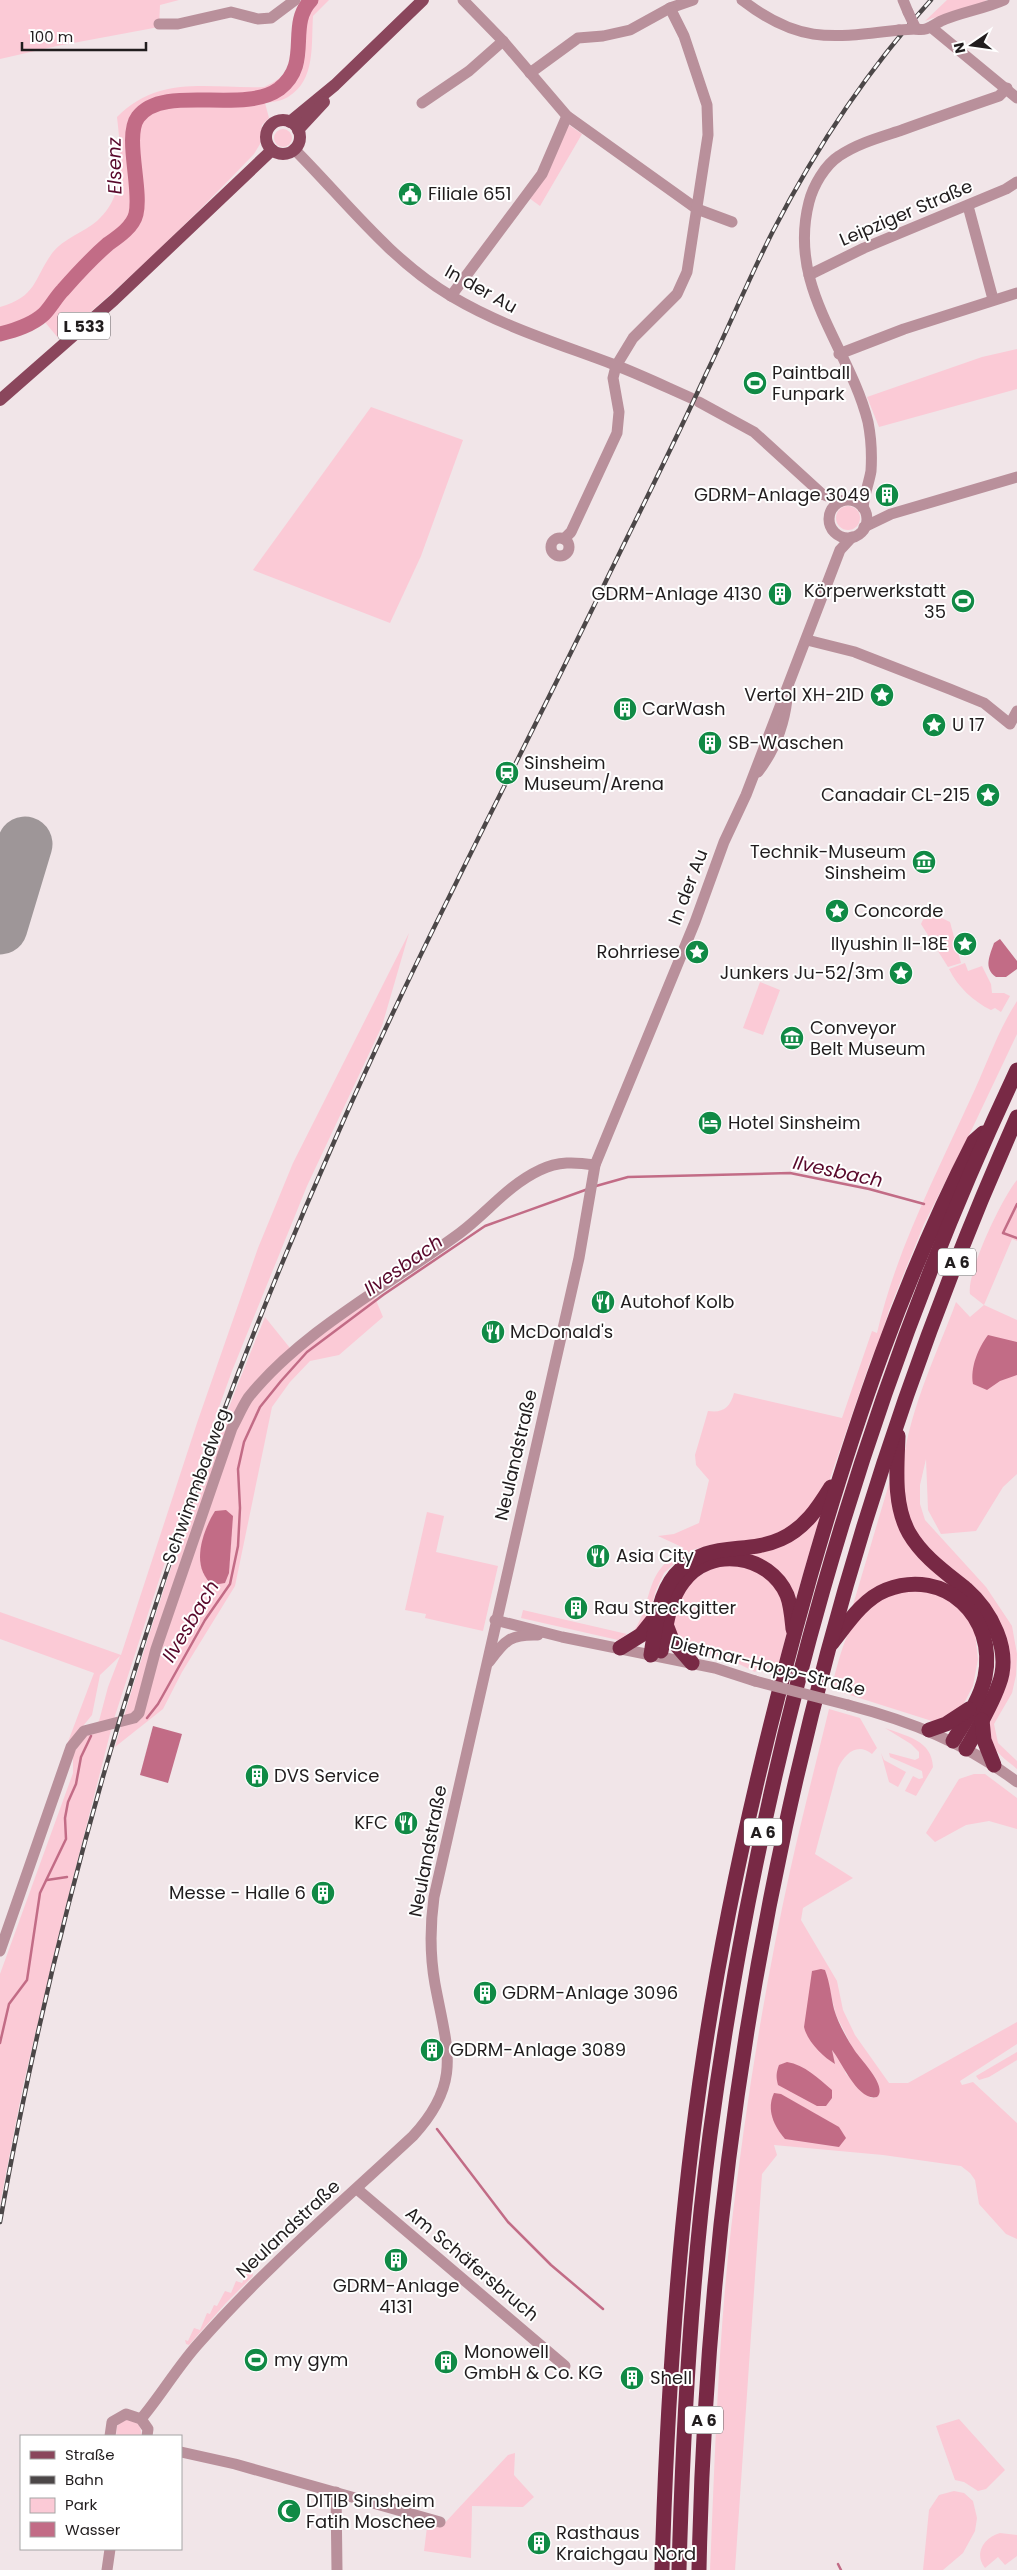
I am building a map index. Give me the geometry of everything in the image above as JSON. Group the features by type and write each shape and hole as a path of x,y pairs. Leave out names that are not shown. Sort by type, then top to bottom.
{"highway":[{"name":"A 6","path":"679,2570 688,2356 708,2149 745,1919 764,1831 802,1670 837,1547 874,1430 926,1284 1017,1070"},
{"name":"A 6","path":"699,2567 708,2360 733,2116 765,1924 794,1783 827,1650 898,1420 944,1294 1017,1117"},
{"path":"662,2570 671,2362 692,2141 704,2053 735,1887 764,1749 794,1633 875,1372 924,1242 974,1141 992,1126"},
{"path":"898,1420 898,1501 907,1527 922,1551 980,1603 991,1619 1002,1649 1000,1682 982,1720 960,1745"},
{"path":"655,1656 660,1612 668,1586 675,1575 693,1558 722,1548 766,1544 794,1532 814,1514 844,1467"},
{"path":"655,1656 667,1627 675,1595 687,1576 713,1561 739,1558 755,1562 777,1580 788,1596 794,1633"},
{"path":"827,1650 862,1607 884,1591 910,1584 943,1589 972,1610 981,1626 985,1643 985,1676 972,1707 960,1745"},
{"path":"620,1648 641,1635 660,1612"},
{"path":"667,1627 672,1640 692,1663"},
{"path":"929,1730 946,1724 972,1707"},
{"path":"982,1720 984,1740 994,1764"},
{"path":"670,2276 680,2193 692,2141"}],"main road":[{"path":"294,126 423,0"},
{"path":"279,121 294,126 299,138 294,149 281,154 272,150 266,141 267,130 279,121"},
{"name":"L 533","path":"0,400 114,300 272,150"}],"street":[{"path":"159,24 178,24 231,12 258,18 270,18 295,0"},
{"path":"463,0 503,41 567,116 697,209 732,222"},
{"path":"530,72 578,38 603,36 630,30 670,8 693,0"},
{"path":"742,0 764,17 802,34 830,37 924,29 1004,0"},
{"path":"903,0 908,12 924,29 1017,98"},
{"path":"564,539 570,532 592,490 617,434 619,412 613,378 616,366 633,338 677,294 687,272 708,135 707,105 684,36 670,8"},
{"path":"422,103 469,71 503,41"},
{"path":"864,527 866,490 871,470 868,422 861,400 818,306 809,275 804,245 806,215 813,187 838,157 863,144 999,96 1006,88"},
{"path":"451,296 542,174 567,116"},
{"name":"In der Au","path":"294,149 378,236 417,271 451,296 522,331 616,366 695,400 754,432 822,494 844,500"},
{"name":"Leipziger Straße","path":"809,275 864,248 968,206 1017,182"},
{"path":"968,206 994,299"},
{"path":"839,354 1017,292"},
{"name":"In der Au","path":"800,473 829,516"},
{"path":"866,490 835,504 829,516 831,527 838,535 852,537 864,527 891,514 1017,477"},
{"path":"844,500 858,503 864,510 891,514"},
{"name":"In der Au","path":"838,535 840,550"},
{"name":"In der Au","path":"582,1240 595,1165 724,842 752,780 840,550 852,537"},
{"path":"807,640 855,652 984,703 1010,724 1017,711"},
{"name":"Schwimmbadweg","path":"0,1950 71,1747 84,1731 134,1718 139,1713 156,1649 232,1428 248,1399 300,1348 342,1314 461,1232 520,1181 541,1170 559,1164 574,1162 595,1165"},
{"name":"Neulandstraße","path":"142,2418 158,2400 189,2355 223,2317 271,2268 357,2189 429,2119 444,2089 448,2065 448,2049 433,1969 431,1918 438,1877 582,1240"},
{"name":"Dietmar-Hopp-Straße","path":"496,1620 562,1637 692,1663 848,1705 929,1730 994,1764 1017,1782"},
{"path":"485,1667 504,1643 518,1634 562,1637"},
{"name":"Am Schäfersbruch","path":"357,2189 565,2366"},
{"path":"110,2435 112,2422 121,2415 132,2414 142,2418 148,2429 148,2435"},
{"path":"182,2452 235,2464 440,2522"},
{"path":"336,2492 337,2570"},
{"path":"107,2570 110,2550"}],"green space":[{"path":"0,0 179,0 160,5 159,27 0,59"},
{"path":"303,0 329,0 313,16 312,50 308,72 297,90 288,97 265,103 269,118 262,125 260,144 254,154 159,249 59,339 39,315 0,339 0,307 22,298 33,286 57,247 86,229 107,211 118,186 120,173 117,117 133,103 150,94 168,89 205,86 264,87 274,82 283,75 292,60 292,34 296,16"},
{"path":"947,0 987,0 973,7 925,21"},
{"path":"569,125 582,134 540,206 529,198"},
{"path":"283,129 289,132 292,138 289,144 283,147 277,144 274,138 277,132"},
{"path":"1017,349 1017,389 879,427 867,397 982,357"},
{"path":"371,407 463,440 421,556 390,623 253,570"},
{"path":"848,506 853,507 859,513 859,523 853,529 848,530 843,529 837,523 836,518 837,513 843,507"},
{"path":"927,911 950,922 961,963 948,967 921,924"},
{"path":"409,933 382,1026 307,1186 232,1371 181,1513 113,1722 61,1925 23,2086 0,2204 0,1974 73,1773 73,1754 82,1740 99,1721 108,1687 120,1656 100,1675 92,1715 66,1747 94,1673 0,1639 0,1612 121,1655 197,1423 258,1248 293,1163"},
{"path":"965,963 968,971 982,966 991,984 992,993 1004,993 1010,996 1001,1012 995,1008 991,1010 978,1003 957,981 949,969"},
{"path":"760,982 780,990 763,1035 743,1028"},
{"path":"1017,1001 1017,1034 924,1224 889,1310 881,1338 870,1362 825,1493 801,1522 761,1541 710,1545 692,1550 664,1573 656,1590 647,1622 632,1634 644,1610 650,1589 661,1568 670,1558 684,1548 658,1536 674,1534 699,1523 709,1480 696,1465 695,1455 708,1411 722,1410 728,1406 734,1393 842,1418 872,1331 877,1333 895,1273 930,1186 998,1037"},
{"path":"1017,1180 1017,1241 1012,1239 984,1305 970,1294 970,1284 979,1253 987,1235 1003,1202"},
{"path":"373,1293 383,1317 339,1355 310,1361 290,1382 272,1407 235,1586 182,1672 163,1709 115,1747 148,1638 184,1530 223,1423 265,1317 294,1353"},
{"path":"956,1302 970,1317 984,1305 1017,1320 1017,1474 1003,1487 976,1531 941,1534 928,1510 926,1459 920,1485 920,1504 925,1520 986,1587 1012,1626 1017,1654 1016,1675 1012,1693 994,1724 998,1743 1017,1761 1017,1769 1003,1758 992,1744 989,1724 1007,1649 960,1585 915,1533 905,1508 902,1479 905,1449 913,1417"},
{"path":"891,1477 893,1501 947,1582 945,1585 928,1581 853,1605"},
{"path":"427,1512 444,1516 436,1552 498,1566 483,1631 425,1618 426,1614 405,1610"},
{"path":"821,1513 794,1605 745,1556"},
{"path":"721,1562 752,1565 780,1590 788,1629 775,1676 757,1670 755,1672 735,1662 686,1648 679,1641 672,1621 684,1586"},
{"path":"909,1588 950,1596 974,1624 978,1659 973,1686 962,1707 935,1722 831,1689 844,1644 861,1613 878,1600"},
{"path":"523,1610 627,1634 618,1640 521,1618"},
{"path":"829,1709 860,1718 877,1748 872,1754 861,1749 852,1751 844,1758 838,1768 815,1854 853,1878 803,1908 801,1920 837,1981 843,2010 855,2035 889,2083 908,2083 1017,2022 1017,2044 960,2081 962,2085 973,2082 1017,2123 1017,2239 1006,2234 979,2204 975,2180 961,2166 883,2155 774,2145 777,2155 762,2174 735,2570 710,2570 723,2314 742,2139 781,1915","holes":["825,1971 836,2015 877,2097 871,2098 846,2074 842,2062 831,2049 835,2064 804,2027"]},
{"path":"885,1728 916,1740 923,1745 932,1758 933,1767 916,1796 905,1791 913,1776 919,1779 923,1778 922,1771 890,1757 889,1753 915,1760 919,1758 919,1752 911,1744"},
{"path":"881,1753 884,1760 906,1772 898,1787 889,1782"},
{"path":"974,1774 985,1774 1017,1798 1017,1829 989,1821 966,1825 935,1842 926,1833 959,1779"},
{"path":"1017,2052 1017,2060 989,2077 979,2080 976,2076"},
{"path":"251,2265 253,2276 189,2345 186,2344 185,2340 188,2341 194,2328 200,2330 207,2313 210,2314 214,2305 217,2306 225,2291 231,2293 236,2281 242,2283"},
{"path":"129,2419 135,2422 139,2425 141,2435 116,2435 117,2426 122,2421"},
{"path":"959,2419 1005,2470 986,2489 978,2491 964,2482 955,2480 936,2426"},
{"path":"515,2453 514,2475 534,2497 523,2507 472,2506 471,2558 424,2551 427,2527 441,2527 508,2455"},
{"path":"954,2491 964,2493 973,2501 977,2518 975,2531 963,2553 943,2570 923,2570 929,2510 939,2495"},
{"path":"1000,2533 1017,2535 1017,2556 1005,2565 998,2557 985,2568 980,2557 982,2546 990,2538"}],"water":[{"path":"1000,939 1017,961 1017,969 1006,977 996,977 990,970 989,965 989,957 994,943"},
{"path":"988,1335 1017,1342 1017,1375 1000,1381 987,1390 973,1384 972,1378 976,1358"},
{"path":"226,1510 233,1516 229,1573 225,1583 213,1585 206,1578 202,1569 200,1550 206,1529 215,1511"},
{"path":"153,1726 182,1734 168,1783 140,1775"},
{"path":"825,1970 834,2009 843,2031 877,2081 880,2093 877,2097 870,2097 857,2087 832,2050 835,2064 816,2048 808,2038 804,2027 812,1971"},
{"path":"787,2062 805,2069 832,2090 832,2098 826,2106 817,2106 778,2085 777,2070 779,2065"},
{"path":"774,2093 781,2094 839,2127 846,2138 839,2147 785,2139 772,2117 771,2106"}],"waterway":[{"name":"Elsenz","path":"0,334 24,327 44,314 85,266 132,223 136,214 137,203 133,137 134,126 138,117 150,107 166,102 184,100 245,100 264,96 279,89 289,79 295,68 300,21 304,10 311,0"},
{"name":"Ilvesbach","path":"596,1186 628,1177 790,1173 869,1189 924,1204"},
{"name":"Ilvesbach","path":"147,1718 158,1704 205,1620 230,1584 238,1546 240,1508 238,1469 244,1442 260,1407 281,1381 307,1352 383,1295 485,1226 588,1189"},
{"path":"1017,1204 1003,1233 1017,1238"},
{"name":"Ilvesbach","path":"0,2043 9,2004 27,1980 40,1893 66,1839 65,1818 68,1802 76,1784 81,1757 91,1736"},
{"path":"47,1880 67,1877"},
{"path":"437,2129 508,2222 551,2265 603,2309"},
{"path":"838,2564 841,2570"}],"runway":[{"path":"0,927 25,844"}],"railway":[{"path":"0,2222 27,2083 59,1945 94,1808 134,1672 178,1537 278,1272 366,1071 432,931 669,452 773,231 807,170 844,110 908,26 931,0"}],"place":[{"name":"Filiale 651","path":"410,194"},
{"name":"Paintball Funpark","path":"755,383"},
{"name":"GDRM-Anlage 3049","path":"887,495"},
{"name":"GDRM-Anlage 4130","path":"780,594"},
{"name":"Körperwerkstatt 35","path":"963,601"},
{"name":"Vertol XH-21D","path":"882,695"},
{"name":"CarWash","path":"625,709"},
{"name":"U 17","path":"934,725"},
{"name":"SB-Waschen","path":"710,743"},
{"name":"Sinsheim Museum/Arena","path":"507,773"},
{"name":"Canadair CL-215","path":"988,795"},
{"name":"Technik-Museum Sinsheim","path":"924,862"},
{"name":"Concorde","path":"837,911"},
{"name":"Ilyushin Il-18E","path":"965,944"},
{"name":"Rohrriese","path":"697,952"},
{"name":"Junkers Ju-52/3m","path":"901,973"},
{"name":"Conveyor Belt Museum","path":"792,1038"},
{"name":"Hotel Sinsheim","path":"710,1123"},
{"name":"Autohof Kolb","path":"603,1302"},
{"name":"McDonald's","path":"493,1332"},
{"name":"Asia City","path":"598,1556"},
{"name":"Rau Streckgitter","path":"576,1608"},
{"name":"DVS Service","path":"257,1776"},
{"name":"KFC","path":"406,1823"},
{"name":"Messe - Halle 6","path":"323,1893"},
{"name":"GDRM-Anlage 3096","path":"485,1993"},
{"name":"GDRM-Anlage 3089","path":"432,2050"},
{"name":"GDRM-Anlage 4131","path":"396,2260"},
{"name":"my gym","path":"256,2360"},
{"name":"Monowell GmbH & Co. KG","path":"446,2362"},
{"name":"Shell","path":"632,2378"},
{"name":"DITIB Sinsheim Fatih Moschee","path":"289,2511"},
{"name":"Rasthaus Kraichgau Nord","path":"539,2543"}]}
